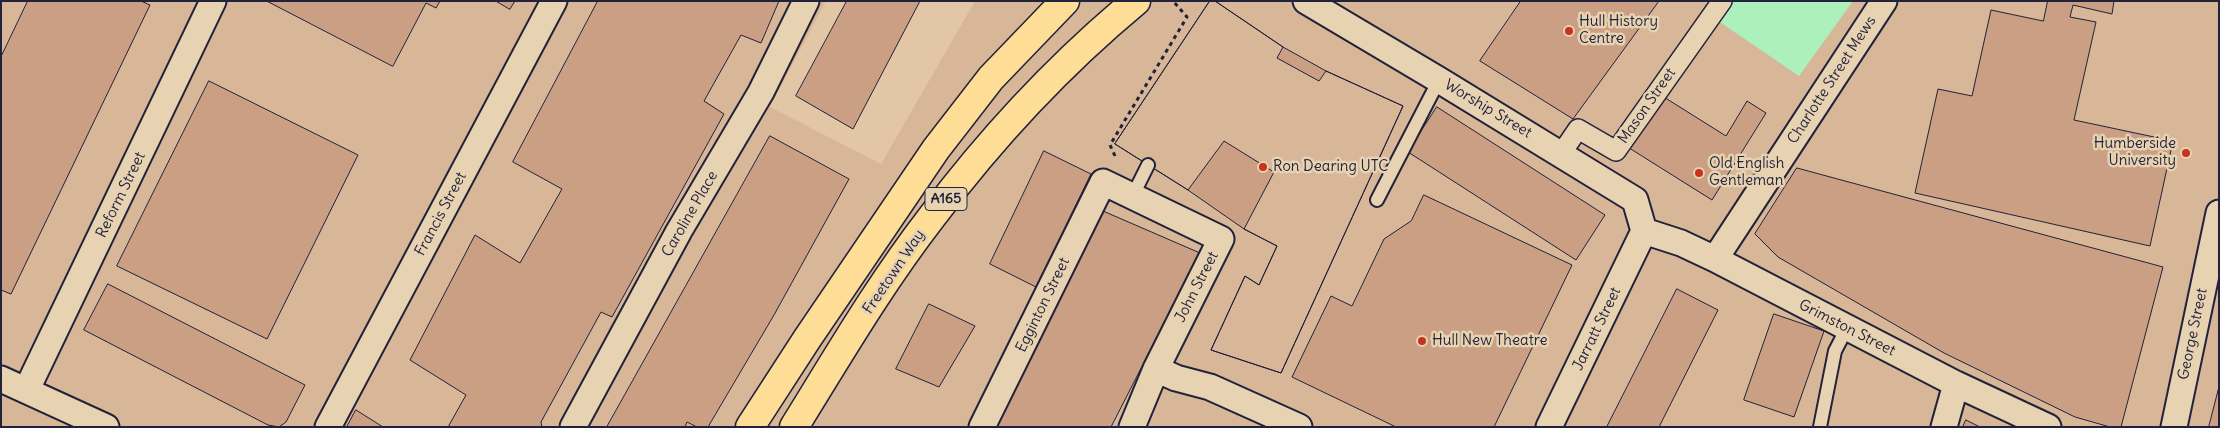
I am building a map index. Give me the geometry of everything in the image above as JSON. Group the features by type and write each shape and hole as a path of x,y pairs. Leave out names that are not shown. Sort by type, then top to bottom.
{"highway":[{"name":"A165","path":"750,427 806,339 936,149 991,78 1065,1"},
{"name":"Freetown Way","path":"794,427 872,302 931,218 1008,123 1096,34 1136,1"}],"street":[{"name":"Reform Street","path":"27,389 212,1"},
{"name":"Francis Street","path":"328,427 554,1"},
{"name":"Caroline Place","path":"578,417 679,231 761,92 806,1"},
{"name":"Mason Street","path":"1561,154 1578,129 1616,151 1722,1"},
{"name":"Charlotte Street Mews","path":"1715,259 1884,1"},
{"name":"Worship Street","path":"1309,2 1635,200 1644,231"},
{"name":"John Street","path":"1103,182 1221,239 1156,368 1132,427"},
{"name":"Egginton Street","path":"982,427 1103,182"},
{"name":"George Street","path":"2174,427 2219,213"},
{"name":"Grimston Street","path":"1644,231 1680,243 1715,259 1956,384 2048,427"},
{"name":"Jarratt Street","path":"1550,427 1644,231"},
{"path":"1156,368 1176,378 1210,387 1299,427"},
{"path":"1,378 27,389 90,423"},
{"path":"1944,427 1956,384"}],"lane":[{"path":"1377,200 1439,80"},
{"path":"1132,196 1146,169"},
{"path":"1820,427 1835,351 1847,328"}],"path":[{"path":"1146,169 1116,157 1110,144 1187,17 1173,1"}],"shaded area":[{"path":"1,1 826,1 770,107 881,164 975,1 2219,1 2219,427 1,427"}],"green space":[{"path":"1722,1 1853,1 1799,76 1711,16"}],"building":[{"path":"28,1 141,1 150,5 11,294 1,290 1,57"},
{"path":"267,1 440,1 436,8 426,3 393,66"},
{"path":"496,1 515,1 510,9"},
{"path":"598,1 779,1 761,43 741,35 704,101 724,114 612,317 601,312 541,422 542,427 448,427 466,395 410,360 475,235 520,263 562,189 513,162"},
{"path":"847,1 920,1 853,129 796,96"},
{"name":"Ron Dearing UTC","path":"1210,1 1215,1 1283,47 1326,71 1403,106 1281,373 1211,350 1245,276 1259,285 1277,246 1244,229 1188,190 1115,144"},
{"name":"Ron Dearing UTC","path":"1210,1 1215,1 1283,47 1277,58 1319,81 1326,71 1403,106 1281,373 1211,350 1245,276 1259,285 1277,246 1244,229 1274,172 1224,141 1188,190 1115,144"},
{"name":"Hull History Centre","path":"1521,1 1659,1 1573,119 1480,61"},
{"path":"2048,1 2114,1 2112,14 2073,5 2070,17 2096,22 2074,120 2173,141 2150,246 1915,193 1938,89 1972,96 1991,10 2043,21"},
{"path":"209,81 358,155 267,339 117,266"},
{"name":"Old English Gentleman","path":"1659,94 1726,136 1747,101 1766,113 1712,200 1626,146"},
{"path":"1437,107 1605,215 1576,260 1408,152"},
{"path":"770,136 849,179 774,315 708,427 697,427 687,422 685,427 607,427"},
{"path":"1044,151 1091,174 1036,287 990,264"},
{"path":"1797,168 2163,267 2121,427 2110,427 2075,417 1944,353 1778,257 1755,234"},
{"name":"Hull New Theatre","path":"1424,195 1572,265 1494,427 1396,427 1292,377 1331,296 1352,306 1384,239 1411,221"},
{"path":"1103,211 1200,253 1111,427 996,427"},
{"path":"108,284 305,385 286,422 279,427 268,425 84,330"},
{"path":"1677,289 1718,310 1659,427 1607,427"},
{"path":"929,304 975,326 939,387 896,369"},
{"path":"1774,314 1824,331 1794,417 1744,400"},
{"path":"2219,387 2219,427 2209,427"},
{"path":"356,410 383,427 347,427"},
{"path":"1966,420 1980,427 1963,427"}],"place":[{"name":"Hull History Centre","path":"1569,31"},
{"name":"Humberside University","path":"2186,153"},
{"name":"Ron Dearing UTC","path":"1263,167"},
{"name":"Old English Gentleman","path":"1699,173"},
{"name":"Hull New Theatre","path":"1422,341"}]}
